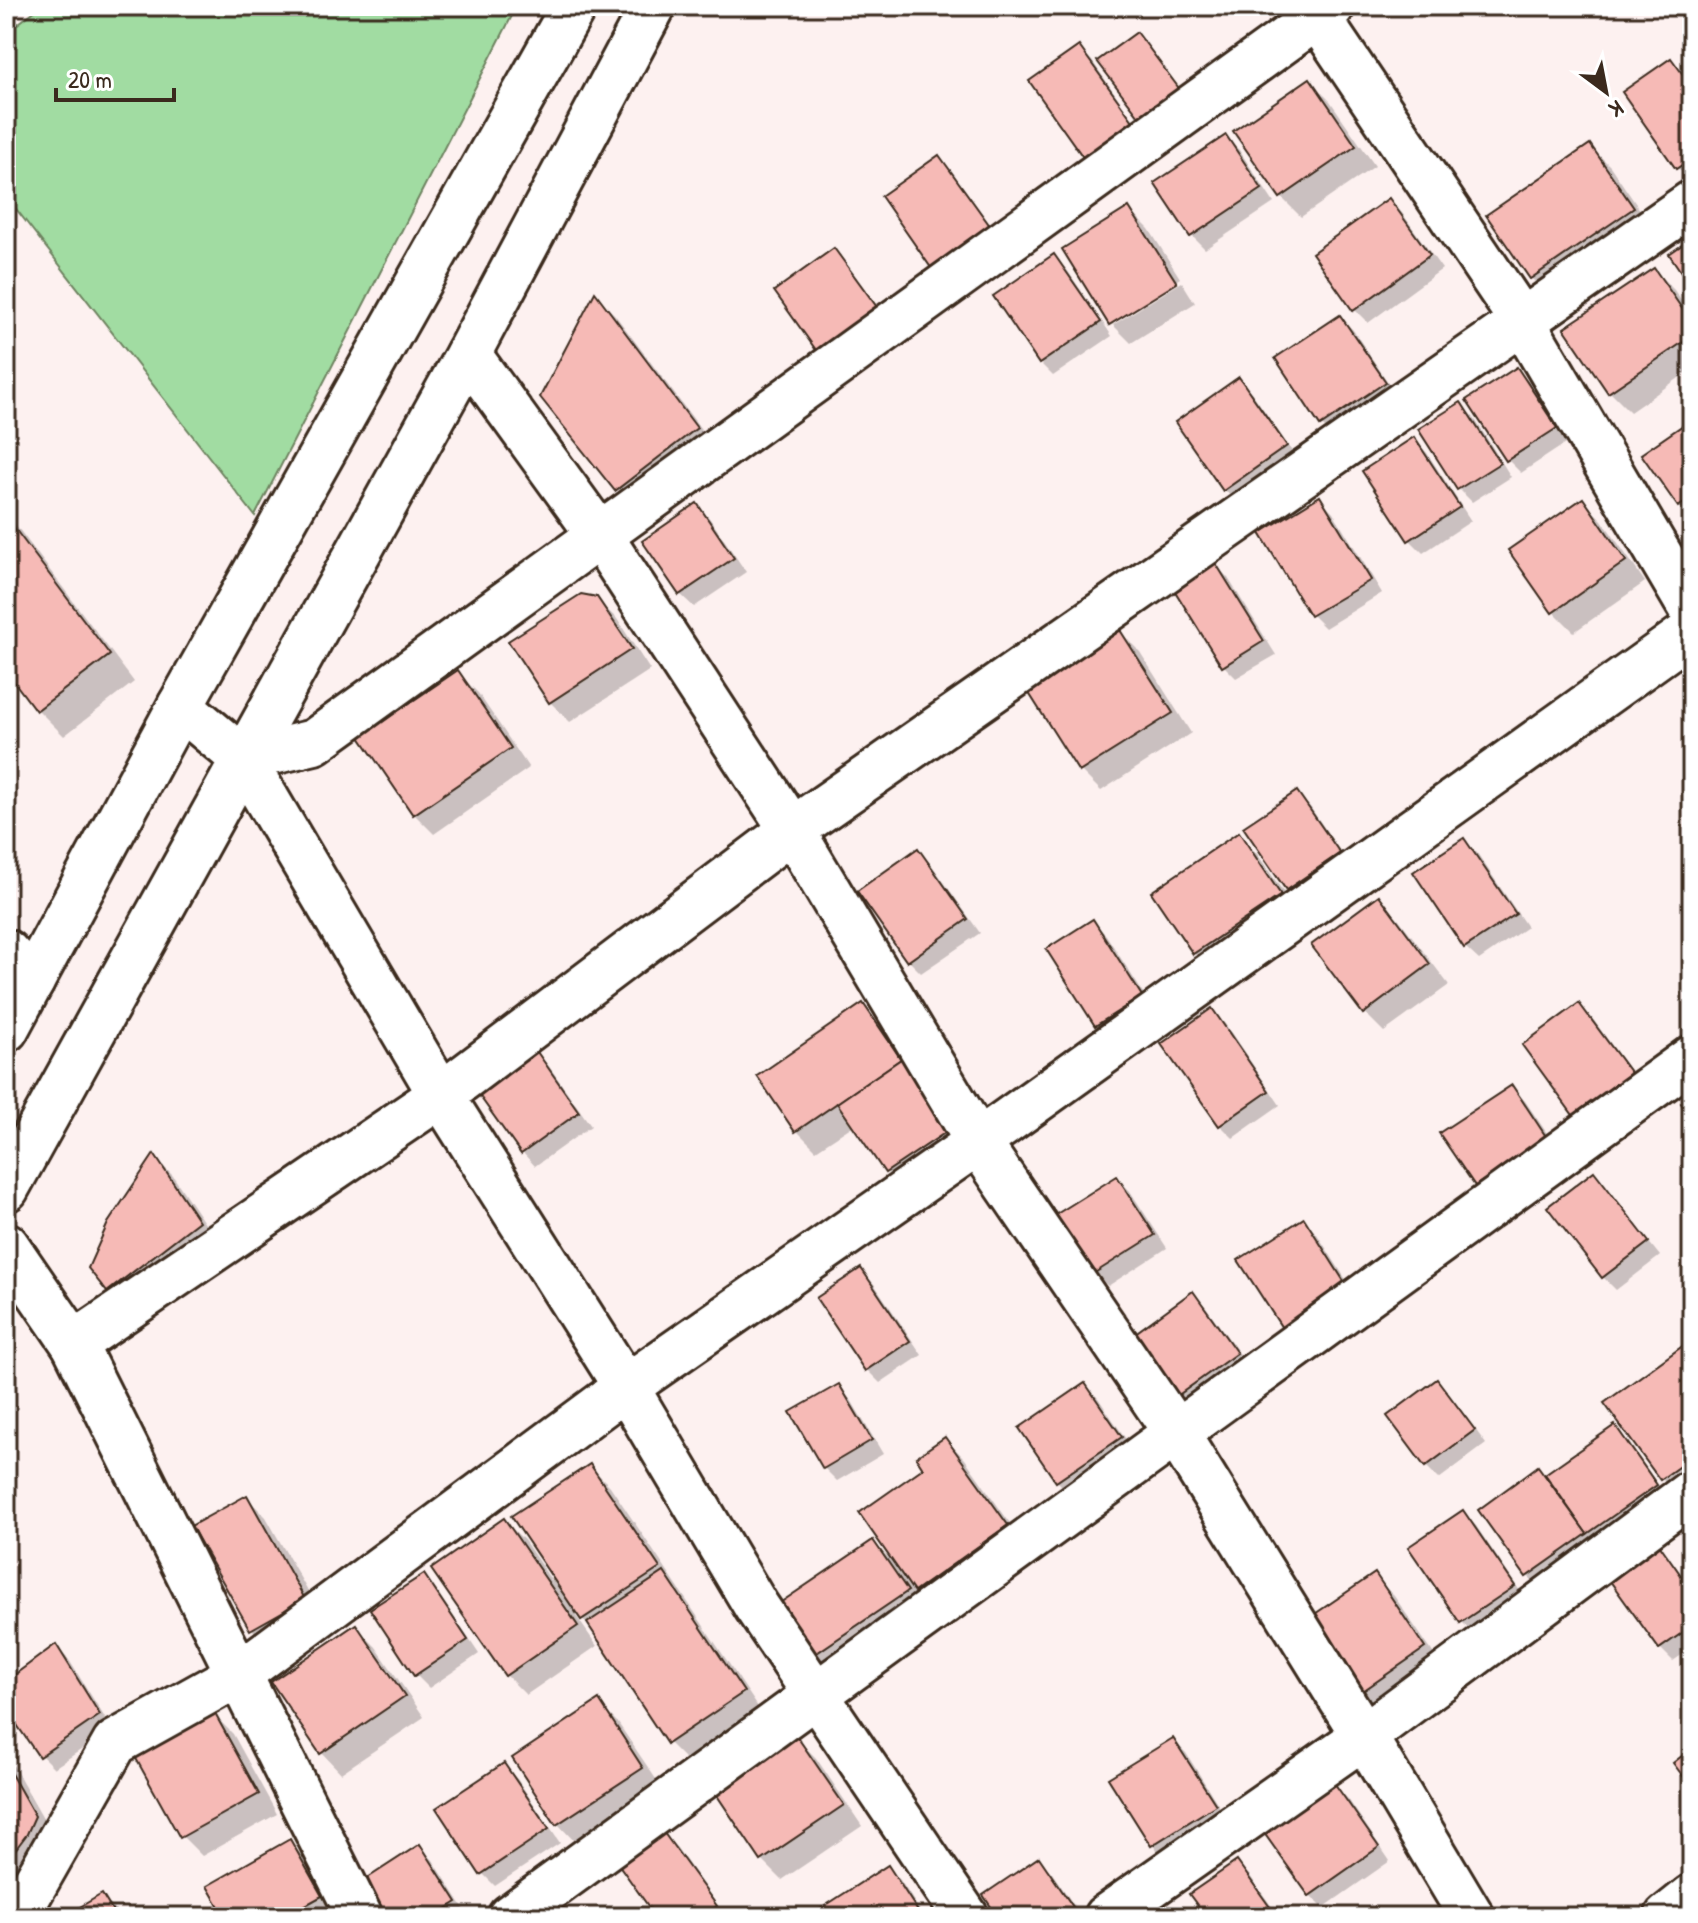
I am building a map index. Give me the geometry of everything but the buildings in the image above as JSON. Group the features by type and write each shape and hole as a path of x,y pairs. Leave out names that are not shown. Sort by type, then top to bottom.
{"street":[{"path":"6,1029 19,967 180,706 574,6"},
{"path":"6,1189 468,354 653,6"},
{"path":"243,759 314,742 1320,10 1522,321 1692,610"},
{"path":"74,1344 441,1095 792,830 1692,203"},
{"path":"468,354 600,536 792,830 978,1142 1175,1431 1472,1917"},
{"path":"16,1917 115,1743 239,1674 626,1387 978,1142 1692,631"},
{"path":"180,706 243,759 441,1095 626,1387 756,1606 966,1917"},
{"path":"510,1917 1692,1058"},
{"path":"6,1245 74,1344 360,1917"},
{"path":"1106,1917 1364,1736 1692,1492"},
{"path":"1667,1917 1692,1897"}],"green space":[{"path":"41,6 517,6 255,516 6,196 6,33"}]}
